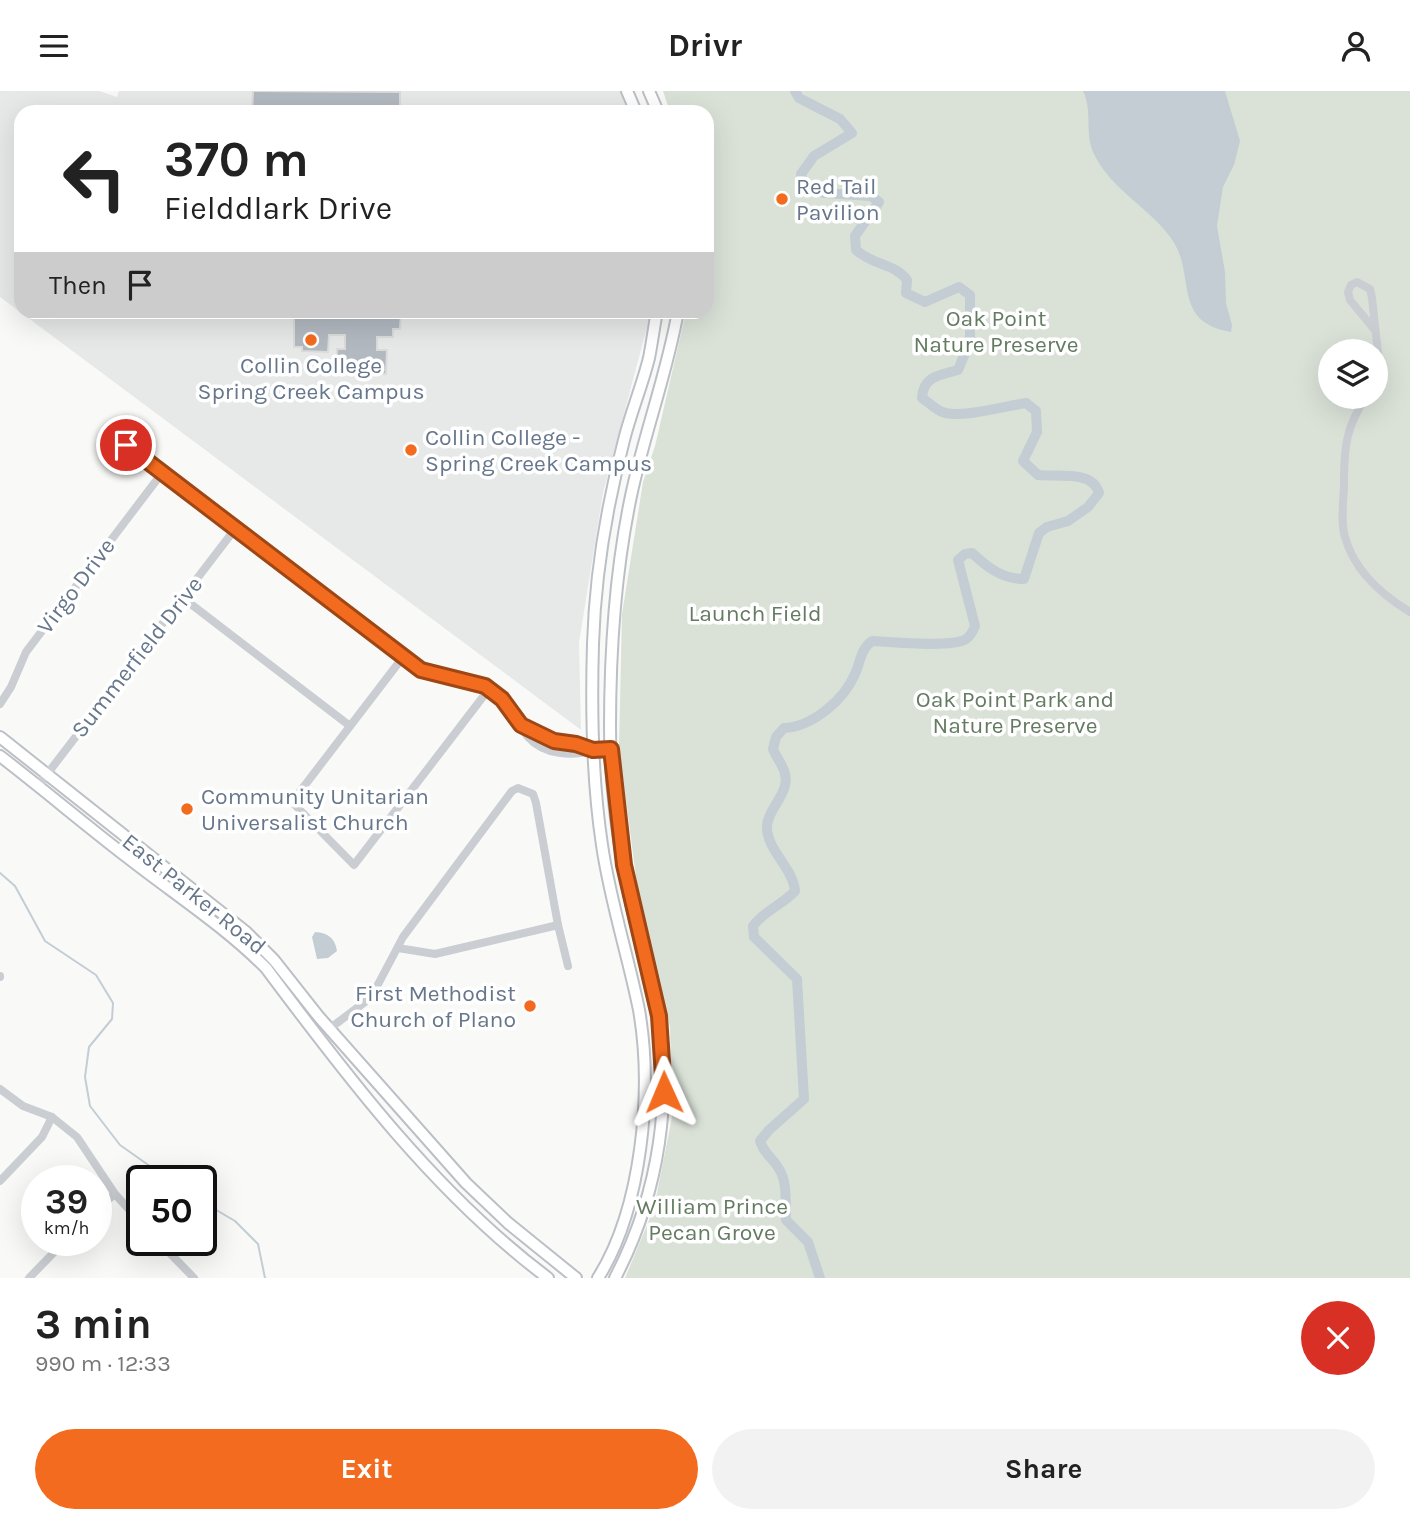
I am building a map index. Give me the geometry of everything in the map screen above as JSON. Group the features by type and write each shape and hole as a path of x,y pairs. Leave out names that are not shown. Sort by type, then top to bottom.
{"main road":[{"path":"636,105 650,93"},
{"path":"598,1278 626,1212 641,1147 645,1113 645,1063 639,1010 623,950 602,844 593,750 593,639 599,573 624,440 649,358 656,319"},
{"path":"615,1278 628,1254 650,1192 660,1145 664,1092 659,1016 624,865 611,749 610,675 616,583 631,495 676,319"},
{"path":"637,396 656,401"},
{"name":"East Parker Road","path":"0,737 246,932 318,1038 354,1083 429,1167 495,1234 548,1278"},
{"path":"593,750 611,749"},
{"name":"East Parker Road","path":"0,756 129,859 270,964 485,1203 576,1278"},
{"path":"76,817 86,806"},
{"path":"104,839 114,828"},
{"path":"129,859 139,848"},
{"path":"189,902 195,892"},
{"path":"237,941 246,932"},
{"path":"623,950 641,945"},
{"path":"318,1038 329,1029"},
{"path":"429,1167 442,1157"}],"street":[{"path":"1374,329 1350,300 1348,292 1351,285 1357,282 1370,289 1376,339"},
{"path":"1358,409 1344,446 1344,536 1359,567 1379,590 1410,612"},
{"path":"126,445 421,670 438,676 469,680 489,689 502,699 521,725 554,741 593,750"},
{"name":"Virgo Drive","path":"0,704 26,652 162,473"},
{"name":"Summerfield Drive","path":"38,786 235,529"},
{"path":"183,598 349,726"},
{"path":"403,657 292,802 355,865 489,689"},
{"path":"329,1029 374,992 403,937 512,791 518,788 533,794 536,803 568,965"},
{"path":"398,948 435,954 558,925"},
{"path":"0,1089 23,1106 52,1117 77,1137 126,1206"},
{"path":"0,1181 42,1137 52,1117"},
{"path":"29,1278 50,1256"},
{"path":"173,1256 194,1278"}],"shaded area":[{"name":"Collin College - Spring Creek Campus","path":"0,91 99,91 117,97 119,91 620,91 626,105 14,105 14,307 0,297"},
{"path":"1083,91 1225,91 1240,141 1234,165 1223,187 1217,226 1231,332 1213,327 1200,319 1193,308 1180,255 1173,241 1101,167 1089,139 1088,106"},
{"name":"Collin College - Spring Creek Campus","path":"30,319 649,319 603,493 579,643 581,730"},
{"path":"315,932 330,937 335,943 337,951 328,958 317,959 312,937"}],"green space":[{"name":"Oak Point Park and Nature Preserve","path":"663,91 1410,91 1410,1278 625,1278 654,1208 672,1117 670,1027 638,892 619,746 622,614 643,482 655,446 684,319 714,319 714,105 668,105"}],"building":[{"path":"253,91 400,92 400,105 252,105"},
{"name":"Collin College Spring Creek Campus","path":"294,319 401,319 400,329 393,329 393,337 377,337 377,350 387,350 386,374 336,373 337,349 345,349 345,335 329,335 328,352 302,351 302,347 294,347"}],"waterway":[{"path":"795,91 799,98 840,119 852,133 814,156 801,174 804,186 824,193 871,196 879,202 855,236 856,250 902,274 907,280 906,293 925,302 959,287 970,295 970,341 958,370 929,381 922,398 940,411 958,414 1026,403 1036,411 1037,432 1023,461 1038,475 1074,476 1090,481 1099,493 1088,507 1068,521 1047,527 1039,533 1024,579 995,571 972,553 965,554 958,560 975,626 968,638 959,642 935,644 872,641 863,652 850,684 835,702 805,723 784,728 776,737 773,749 786,781 768,819 768,835 790,874 795,891 753,926 754,937 797,979 804,1099 760,1141 782,1174 786,1220 808,1242 820,1278"},
{"path":"0,873 15,886 45,941 96,975 113,1003 112,1019 89,1047 85,1077 90,1106 120,1145 148,1165"},
{"path":"217,1210 235,1221 258,1244 265,1278"}],"place":[{"name":"Red Tail Pavilion","path":"782,199"},
{"name":"Collin College Spring Creek Campus","path":"311,340"},
{"name":"Collin College - Spring Creek Campus","path":"411,450"},
{"name":"Community Unitarian Universalist Church","path":"187,809"},
{"name":"First Methodist Church of Plano","path":"530,1006"}],"route":[{"path":"126,445 421,670 485,686 502,699 521,725 554,741 593,750 611,749 613,788 624,865 659,1016 664,1057 664,1092"}],"park label":[{"name":"Oak Point Nature Preserve","path":"996,331"},
{"name":"Launch Field","path":"755,613"},
{"name":"William Prince Pecan Grove","path":"712,1219"}]}
